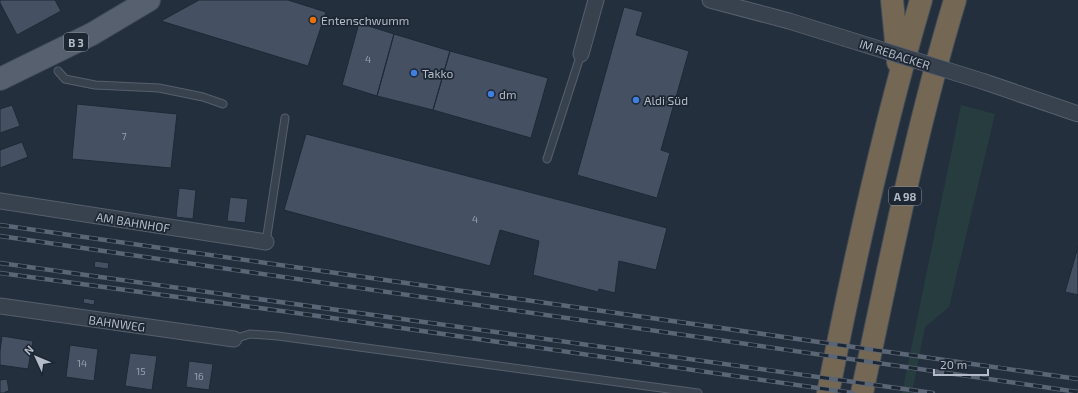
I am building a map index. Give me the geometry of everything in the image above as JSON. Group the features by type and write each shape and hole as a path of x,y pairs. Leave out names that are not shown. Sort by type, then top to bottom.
{"highway":[{"path":"892,0 899,73"},
{"name":"A 98","path":"828,393 845,306 899,73 921,0"},
{"name":"A 98","path":"862,393 894,240 928,100 955,0"}],"main road":[{"name":"B 3","path":"0,79 92,34 149,0"}],"street":[{"path":"581,54 596,0"},
{"name":"IM REBACKER","path":"710,0 789,21 844,38 985,82 1078,114"},
{"name":"AM BAHNHOF","path":"0,201 266,242"},
{"name":"BAHNWEG","path":"0,306 234,339"}],"lane":[{"path":"547,159 581,54"},
{"path":"58,71 65,79 95,85 159,88 203,97 223,104"},
{"path":"266,242 285,118"},
{"path":"234,339 250,334 278,336 698,393"}],"green space":[{"path":"961,105 995,114 949,307 925,327 912,393 902,393"}],"building":[{"path":"0,0 55,0 61,11 17,35 0,3"},
{"path":"199,0 288,0 326,12 308,66 161,21"},
{"name":"Aldi Süd","path":"624,7 643,12 636,35 689,51 661,150 670,153 657,198 577,175"},
{"path":"359,23 394,34 377,96 342,85"},
{"name":"Takko","path":"394,34 450,51 433,110 377,96"},
{"name":"dm","path":"450,51 548,78 531,138 433,110"},
{"path":"77,104 177,114 171,168 72,159"},
{"path":"12,105 20,126 0,133 0,109"},
{"path":"306,134 667,228 656,270 619,261 615,293 599,289 598,292 533,275 539,241 500,230 490,266 284,210"},
{"path":"22,142 28,157 0,168 0,150"},
{"path":"179,188 196,190 193,219 176,217"},
{"path":"230,197 248,199 245,223 227,221"},
{"path":"1078,247 1078,295 1065,292"},
{"path":"95,261 109,263 108,269 94,267"},
{"path":"84,298 95,300 94,305 83,303"},
{"path":"2,336 33,341 28,369 0,365"},
{"path":"70,345 98,349 94,381 66,377"},
{"path":"130,353 157,356 152,390 125,386"},
{"path":"189,361 213,364 209,390 186,387"},
{"path":"7,379 9,391 0,393 0,380"}],"railway":[{"path":"0,225 1078,379"},
{"path":"0,236 1078,392"},
{"path":"0,263 933,393"},
{"path":"0,273 318,316 853,393"}],"place":[{"name":"Entenschwumm","path":"313,20"},
{"name":"Takko","path":"414,73"},
{"name":"dm","path":"491,94"},
{"name":"Aldi Süd","path":"636,100"}]}
